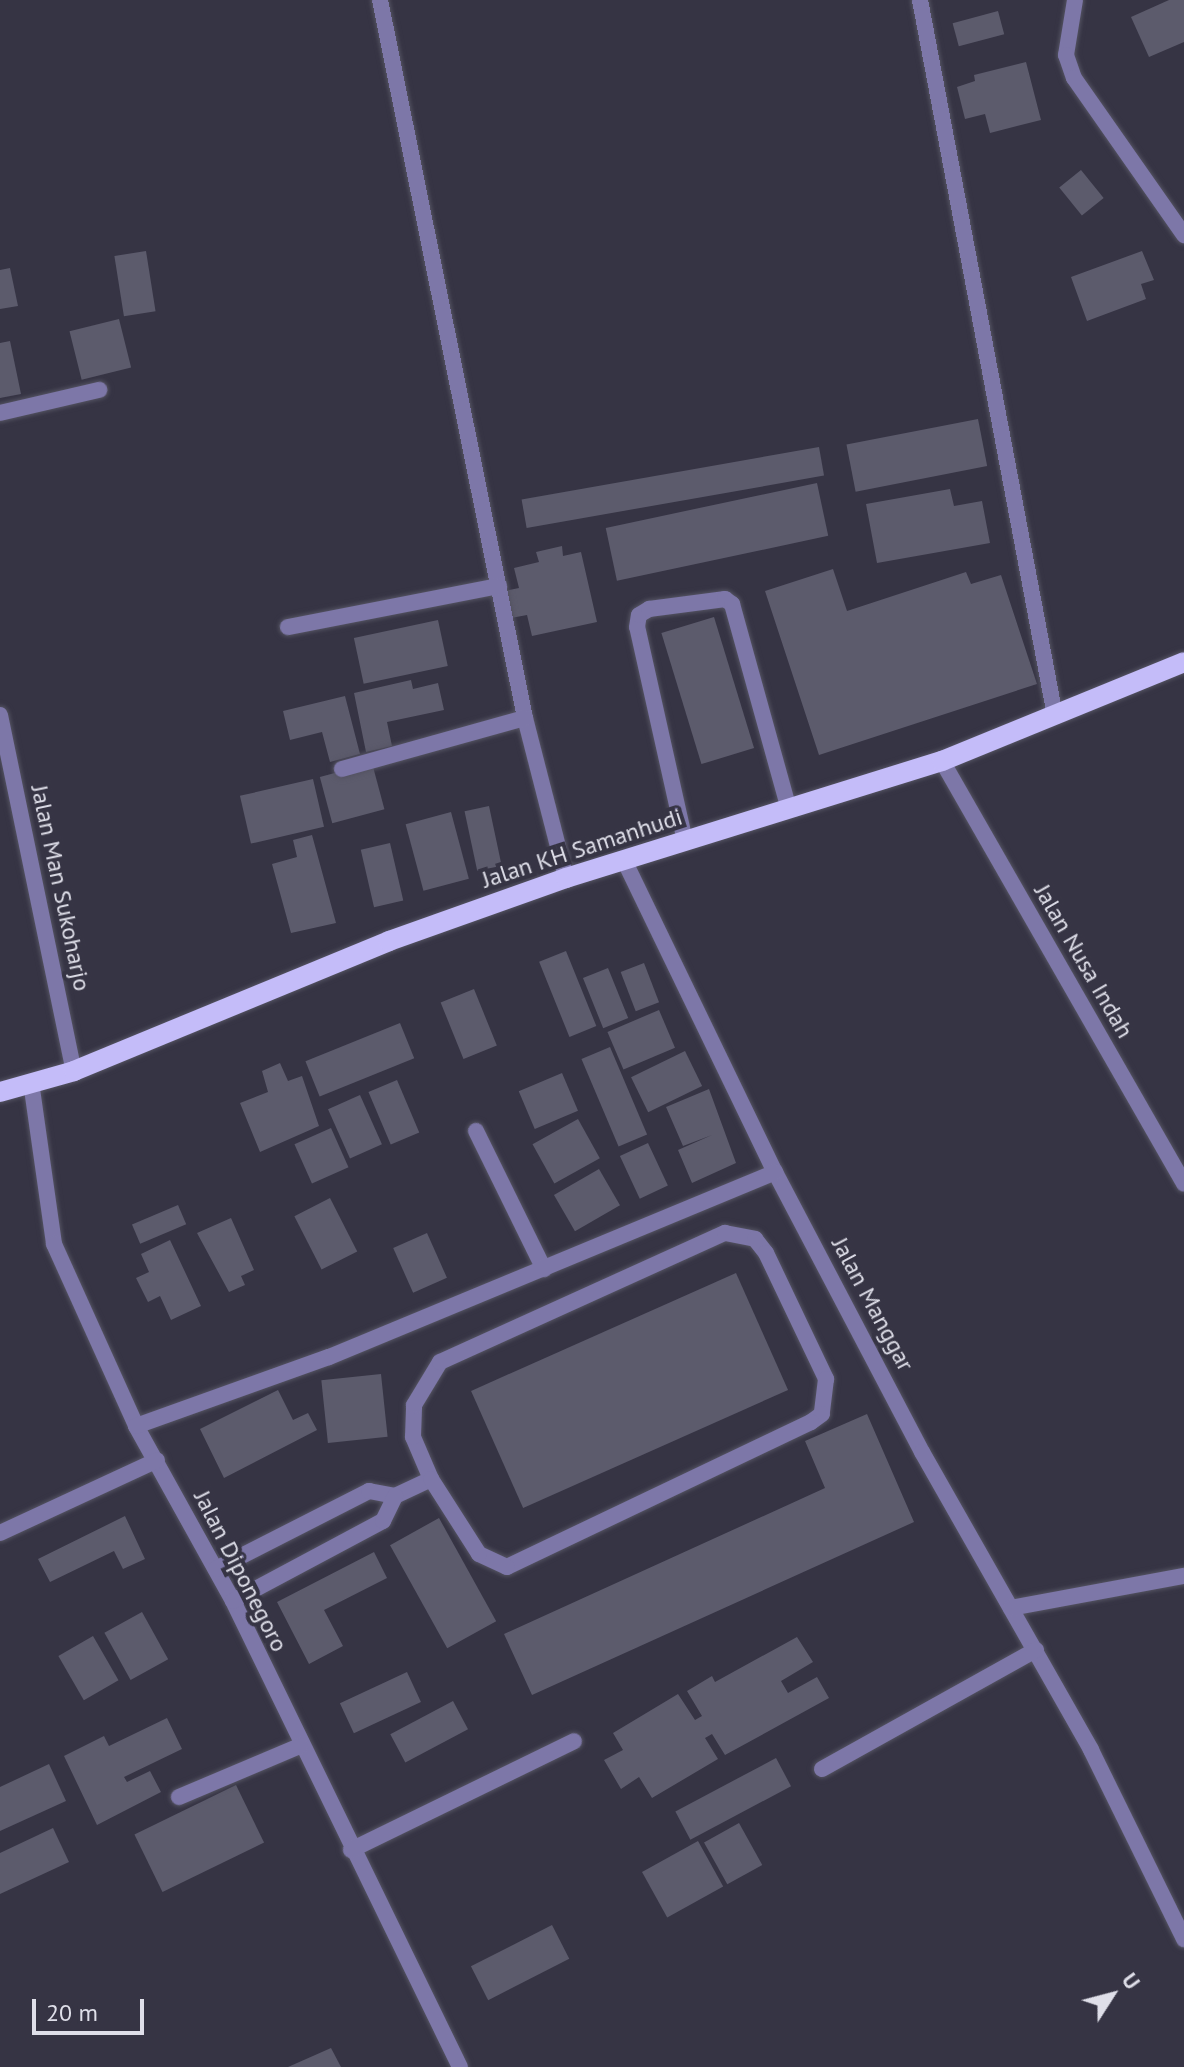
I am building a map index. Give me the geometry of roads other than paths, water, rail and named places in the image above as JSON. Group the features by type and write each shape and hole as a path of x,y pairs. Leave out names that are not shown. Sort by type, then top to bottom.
{"main road":[{"name":"Jalan KH Samanhudi","path":"0,1092 74,1071 389,941 566,878 942,761 1184,662"}],"street":[{"path":"380,0 525,718 566,878"},
{"path":"920,0 1055,716"},
{"path":"1075,0 1066,55 1074,78 1102,125 1183,229"},
{"path":"0,413 99,390"},
{"path":"288,627 499,586"},
{"path":"685,841 637,627 639,615 649,609 725,599 732,604 789,809"},
{"name":"Jalan Man Sukoharjo","path":"0,715 74,1071"},
{"path":"342,769 525,718"},
{"name":"Jalan Nusa Indah","path":"942,761 1184,1184"},
{"name":"Jalan Manggar","path":"624,860 775,1172 1036,1650 1184,1939"},
{"name":"Jalan Diponegoro","path":"31,1082 54,1244 136,1426 233,1601 300,1746 460,2067"},
{"path":"476,1131 544,1269"},
{"path":"136,1426 329,1357 775,1172"},
{"path":"725,1233 755,1239 766,1253 826,1379 822,1414 811,1422 507,1567 479,1554 431,1479 413,1437 414,1405 440,1362 725,1233"},
{"path":"0,1533 157,1460"},
{"path":"216,1569 369,1491 395,1496 431,1479"},
{"path":"233,1601 383,1521 395,1496"},
{"path":"1011,1608 1184,1576"},
{"path":"822,1769 1036,1650"},
{"path":"351,1850 574,1741"},
{"path":"179,1797 300,1746"}]}
